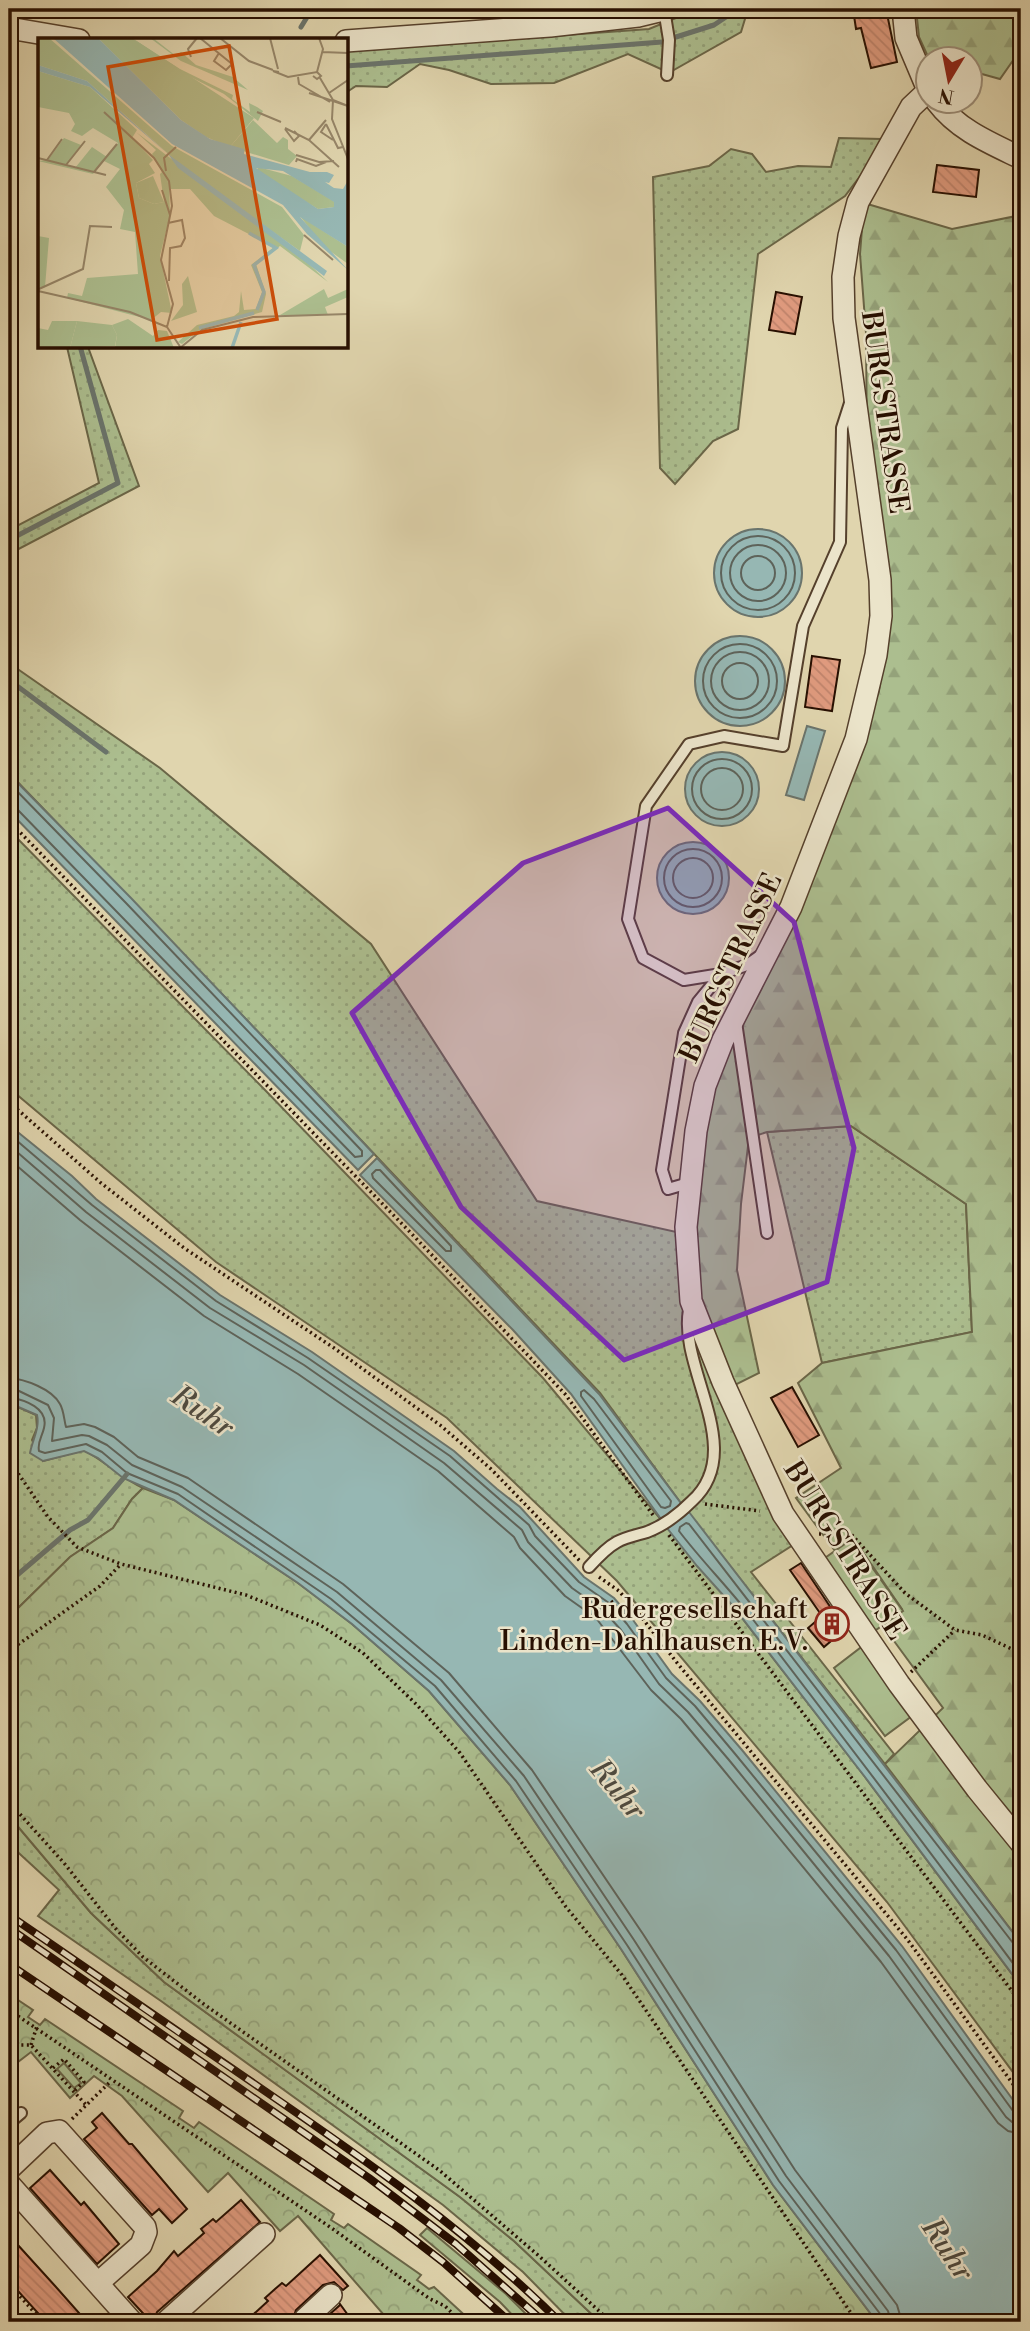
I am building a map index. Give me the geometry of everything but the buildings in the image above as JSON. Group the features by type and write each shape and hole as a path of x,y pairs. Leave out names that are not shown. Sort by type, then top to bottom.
{"street":[{"path":"348,41 550,26 638,16 666,9"},
{"path":"903,9 906,38 914,56"},
{"path":"9,28 67,38"},
{"name":"BURGSTRASSE","path":"914,104 858,202 842,277 844,318 880,580 881,616 876,655 856,739 837,792 791,907 735,1016 705,1087 696,1131 686,1227 691,1301 723,1382 783,1514 899,1684 1021,1843"},
{"path":"948,116 979,139 1021,158"},
{"path":"9,2169 47,2133 59,2131 145,2227 141,2245 98,2283"},
{"path":"9,2184 132,2322"},
{"path":"166,2322 264,2234"},
{"path":"305,2321 331,2295"}],"lane":[{"path":"666,9 669,40 667,75"},
{"path":"770,948 747,965 721,974 684,980 643,958 628,919 646,806 689,744 724,736 783,746 803,626 841,542 842,428 854,387"},
{"path":"692,1182 668,1189 662,1170 684,1033 698,1002 721,974"},
{"path":"735,1016 767,1233"},
{"path":"589,1567 614,1543 661,1525 692,1502 707,1481 713,1448 710,1417 689,1335 691,1301"},
{"path":"9,2123 21,2113"}],"path":[{"path":"9,821 408,1229 565,1394 1021,2003"},
{"path":"9,1102 101,1183 184,1248 334,1348 440,1425 491,1469 570,1552 619,1591 907,1939 1021,2095"},
{"path":"9,1460 48,1517 70,1541 86,1552 121,1564 246,1595 320,1625 340,1636 377,1664 460,1753 566,1907 622,1975 857,2322"},
{"path":"692,1502 783,1514"},
{"path":"796,1533 851,1534 905,1593 955,1630 982,1635 1021,1656"},
{"path":"9,1651 100,1586 121,1564"},
{"path":"611,1601 630,1620"},
{"path":"621,1612 630,1604"},
{"path":"899,1684 955,1630"},
{"path":"9,1802 64,1863 116,1929 143,1957 205,2005 439,2170 540,2256 611,2322"},
{"path":"9,2010 330,2227 430,2299 445,2306 461,2322"},
{"path":"31,2045 36,2027"},
{"path":"9,2035 19,2045 31,2045 87,2106"},
{"path":"53,2068 64,2059 84,2082 74,2091"},
{"path":"59,2131 111,2081"},
{"path":"9,2284 43,2322"}],"highlighted area":[{"path":"668,808 794,922 854,1148 827,1282 624,1360 461,1207 352,1013 523,863"}],"green space":[{"path":"698,9 748,9 741,32 672,71 663,70 628,54 554,83 491,84 420,64 387,87 356,86 348,91 348,51 649,29"},
{"path":"916,9 1021,9 1021,55 1014,59 1000,79 984,75 984,46 923,46 919,37"},
{"path":"839,138 881,139 864,171 845,196 758,254 738,429 713,441 675,484 660,468 653,177 709,166 731,149 752,154 766,172 798,166 831,167"},
{"path":"864,203 952,229 1021,215 1021,1943 885,1764 943,1708 883,1626 902,1609 854,1539 835,1551 796,1498 841,1468 798,1383 822,1363 972,1332 966,1204 851,1126 767,1132 749,1138 737,1270 759,1373 731,1387 695,1307 688,1233 702,1111 740,1016 798,916 879,691 882,664 867,451 866,333 860,254"},
{"path":"67,348 88,348 139,486 9,554 9,530 99,483"},
{"path":"9,663 160,768 371,944 537,1201 681,1233 695,1307 796,1543 751,1572 894,1754 885,1764 683,1506 600,1393 9,773"},
{"path":"9,830 543,1378 732,1605 1021,1986 1021,2083 887,1902 617,1581 447,1418 216,1262 9,1088"},
{"path":"851,1126 966,1204 972,1332 822,1363 767,1132"},
{"path":"9,1403 36,1415 37,1428 32,1440 43,1461 84,1450 143,1488 132,1499 113,1528 70,1557 9,1617"},
{"path":"143,1488 174,1500 298,1583 352,1624 429,1691 510,1785 621,1949 773,2185 877,2322 600,2322 514,2241 460,2197 164,1982 91,1913 9,1816 9,1617 70,1557 113,1528 132,1499"},
{"path":"852,1539 903,1611 873,1632 822,1560"},
{"path":"864,1645 916,1713 885,1736 834,1668"},
{"path":"9,1816 91,1913 164,1982 460,2197 514,2241 600,2322 572,2322 523,2272 443,2205 161,2001 38,1916 59,1890 9,1844"},
{"path":"9,1994 33,2010 28,2017 40,2025 45,2019 183,2111 179,2118 194,2128 199,2122 334,2214 331,2220 344,2228 348,2224 421,2275 417,2280 429,2289 434,2287 472,2322 456,2322 451,2317 436,2322 390,2322 298,2216 280,2231 228,2173 208,2192 122,2096 94,2076 70,2098 31,2052 14,2065 9,2059"},
{"path":"64,2063 81,2083 74,2088 57,2069"},
{"path":"427,2228 506,2294 534,2322 519,2322 500,2302 420,2235"}],"water":[{"path":"758,529 775,533 789,542 798,556 802,573 798,590 789,604 775,613 758,617 741,613 727,604 718,590 714,573 718,556 727,542 741,533"},
{"path":"740,636 765,644 777,656 785,681 777,706 765,718 740,726 715,718 703,706 695,681 703,656 715,644"},
{"path":"807,726 825,731 804,800 786,795"},
{"path":"722,752 736,755 748,763 756,775 759,789 756,803 748,815 736,823 722,826 708,823 696,815 688,803 685,789 688,775 696,763 708,755"},
{"path":"9,774 374,1154 358,1170 9,811"},
{"path":"693,842 713,848 723,858 729,878 723,898 713,908 693,914 673,908 663,898 657,878 663,858 673,848"},
{"name":"Ruhr","path":"9,1125 96,1199 220,1295 312,1352 454,1451 520,1507 584,1577 614,1598 633,1620 672,1674 700,1701 742,1750 902,1946 1021,2111 1021,2322 877,2322 773,2185 621,1949 510,1785 429,1691 352,1624 298,1583 174,1500 123,1478 98,1458 84,1451 43,1461 30,1453 37,1430 37,1415 9,1403"},
{"path":"377,1158 599,1394 683,1506 661,1519 571,1394 513,1330 360,1175"},
{"path":"689,1512 1021,1943 1021,1986 865,1777 732,1605 667,1528"}],"waterway":[{"path":"301,27 312,9"},
{"path":"676,37 714,25 738,9"},
{"path":"348,66 662,42"},
{"path":"9,540 118,483 81,348"},
{"path":"9,680 106,752"},
{"path":"9,1582 70,1530 88,1520 127,1474"}],"railway":[{"path":"9,1915 376,2169 489,2257 560,2322"},
{"path":"9,1928 369,2178 456,2244 544,2322"},
{"path":"9,1964 399,2228 443,2262 510,2322"}],"place":[{"name":"Rudergesellschaft Linden-Dahlhausen E.V.","path":"832,1624"}]}
